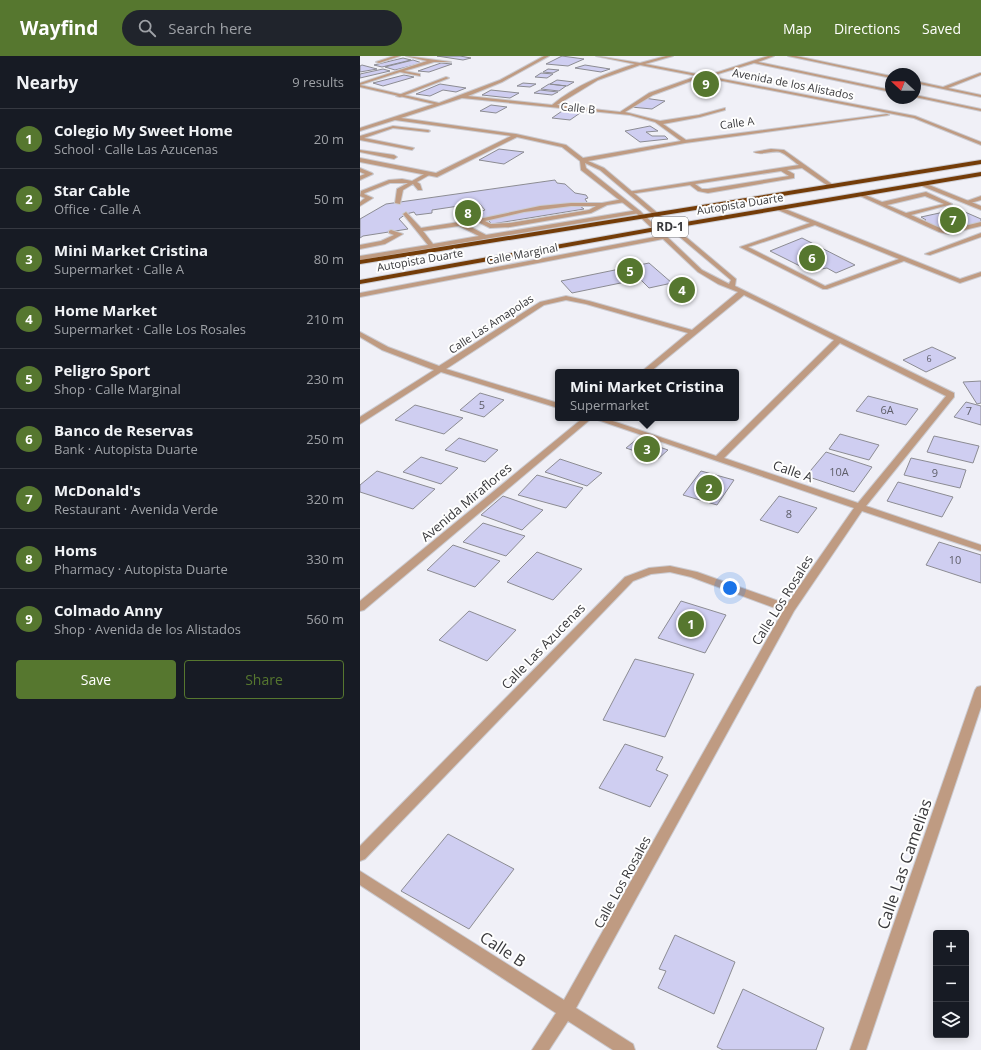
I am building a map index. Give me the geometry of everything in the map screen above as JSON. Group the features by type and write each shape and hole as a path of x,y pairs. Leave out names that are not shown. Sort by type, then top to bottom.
{"highway":[{"name":"Autopista Duarte","path":"360,262 641,215 658,215 981,162"},
{"name":"Autopista Duarte","path":"360,282 656,228 780,209 981,174"}],"street":[{"path":"378,62 398,56"},
{"path":"408,56 449,62"},
{"path":"360,130 462,97 501,81 547,56"},
{"name":"Avenida de los Alistados","path":"598,56 915,117 981,144"},
{"path":"610,58 620,56"},
{"path":"554,105 586,83 615,71 671,56"},
{"path":"717,73 772,56"},
{"path":"790,56 885,76"},
{"path":"360,85 432,61 430,60"},
{"path":"754,62 885,90"},
{"path":"400,72 419,75"},
{"path":"944,88 981,74"},
{"path":"621,113 651,94 701,76"},
{"path":"398,96 447,78"},
{"path":"921,83 981,96"},
{"path":"360,85 398,96 438,104"},
{"path":"974,100 981,96"},
{"name":"Calle B","path":"462,97 554,105 644,117 659,123 685,142"},
{"path":"921,97 981,110"},
{"path":"959,105 966,102"},
{"path":"659,123 700,116 723,109"},
{"name":"Calle A","path":"582,160 685,142 895,113"},
{"path":"395,119 516,135 564,146 582,160 602,169 658,215 734,280 731,287"},
{"path":"360,138 396,126 428,131"},
{"path":"377,132 392,134"},
{"path":"398,203 400,189 411,182 508,134"},
{"path":"360,204 370,198 361,195 363,192 391,180 404,180 411,182 418,187 437,175 516,135"},
{"path":"360,138 412,149"},
{"path":"757,152 772,150 782,151 833,187"},
{"path":"360,151 394,157"},
{"path":"360,160 437,175"},
{"name":"Calle Los Rosales","path":"540,1050 566,1011 789,609 859,508 951,395 743,292 720,283 700,271 656,228 582,168 582,160"},
{"path":"630,192 804,166"},
{"path":"691,183 700,190 708,190 792,177 792,175 781,169"},
{"path":"360,170 370,174 360,178"},
{"path":"924,185 981,208"},
{"path":"882,204 926,194 949,204 905,215"},
{"path":"861,195 945,232 981,224"},
{"path":"967,202 981,198"},
{"path":"360,247 383,243 400,234 460,224 471,220 490,226 510,225 591,211 602,206 623,201"},
{"path":"478,221 498,216 569,204 602,206"},
{"path":"780,209 960,281 981,274"},
{"path":"406,214 413,231 431,245"},
{"path":"360,258 431,245 641,215"},
{"path":"815,223 743,247 825,288 904,259"},
{"path":"460,224 486,237"},
{"path":"391,232 400,234"},
{"path":"928,254 981,235"},
{"name":"Calle Marginal","path":"360,295 665,237"},
{"path":"649,369 743,292"},
{"name":"Calle Las Amapolas","path":"360,421 441,370 542,303 566,298 587,302 694,333"},
{"path":"360,334 368,341 441,370 555,405"},
{"path":"718,459 838,340"},
{"name":"Avenida Miraflores","path":"360,607 584,421"},
{"name":"Calle A","path":"605,421 981,548"},
{"name":"Calle Las Azucenas","path":"360,855 629,579 649,571 670,569 693,574 789,609"},
{"name":"Calle Las Camelias","path":"858,1050 981,690"},
{"name":"Calle B","path":"360,877 627,1050"}],"building":[{"path":"437,56 460,56 471,58 463,60"},
{"path":"562,56 584,59 568,66 546,64"},
{"path":"403,58 411,60 382,67 374,65"},
{"path":"413,60 422,63 395,70 385,67"},
{"path":"441,63 452,64 429,72 418,71"},
{"path":"362,65 377,69 360,72 360,66"},
{"path":"585,65 610,69 601,72 575,68"},
{"path":"383,69 390,71 360,78 360,74"},
{"path":"548,69 559,70 553,73 543,72"},
{"path":"541,73 553,74 547,78 535,77"},
{"path":"404,75 414,77 383,86 373,83"},
{"path":"557,80 574,82 567,86 550,84"},
{"path":"702,81 721,84 711,88 692,84"},
{"path":"523,83 536,84 530,87 517,86"},
{"path":"440,84 466,88 456,92 443,90 430,96 416,94"},
{"path":"549,84 566,86 559,91 541,89"},
{"path":"491,90 519,93 510,98 482,95"},
{"path":"540,90 558,92 552,95 534,93"},
{"path":"644,98 665,101 652,109 631,107"},
{"path":"491,105 507,107 496,113 480,111"},
{"path":"565,109 583,111 570,120 552,118"},
{"path":"650,126 658,131 646,132 652,136 665,136 668,139 640,142 625,131"},
{"path":"499,149 524,152 504,164 479,160"},
{"path":"555,180 557,183 565,184 575,193 586,195 588,198 585,199 587,202 580,206 584,209 492,224 488,220 478,218 483,214 481,211 485,210 479,203 432,210 432,213 416,215 414,212 406,214 399,219 408,229 363,236 360,238 360,219 386,204"},
{"path":"958,209 981,219 981,222 947,231 921,222 926,220 921,217"},
{"path":"802,238 855,265 836,273 827,268 810,271 770,251"},
{"path":"649,263 672,283 649,288 640,279 572,293 561,281"},
{"path":"932,347 956,358 926,372 903,360"},
{"path":"981,381 981,403 977,404 963,382"},
{"path":"480,393 504,400 484,417 460,410"},
{"path":"868,396 918,409 906,425 856,411"},
{"path":"966,402 981,406 981,425 954,417"},
{"path":"415,405 463,418 444,434 395,420"},
{"path":"840,434 879,445 869,460 829,449"},
{"path":"934,436 979,446 973,463 927,452"},
{"path":"459,438 498,450 485,462 445,450"},
{"path":"637,439 668,450 658,459 626,448"},
{"path":"826,452 872,467 854,492 806,476"},
{"path":"421,457 458,468 441,484 403,472"},
{"path":"911,458 966,470 960,488 904,475"},
{"path":"560,459 602,473 587,486 545,472"},
{"path":"377,471 435,489 413,509 360,492 360,485"},
{"path":"701,471 734,480 717,505 683,495"},
{"path":"537,475 583,488 566,508 518,495"},
{"path":"898,482 953,497 942,517 887,501"},
{"path":"503,496 543,510 522,530 481,515"},
{"path":"779,496 817,508 798,533 760,520"},
{"path":"483,523 525,536 506,556 463,542"},
{"path":"939,542 981,555 981,583 926,565"},
{"path":"453,545 500,561 475,587 427,570"},
{"path":"537,552 582,569 553,600 507,582"},
{"path":"681,601 726,615 705,653 658,638"},
{"path":"469,611 516,630 487,661 439,640"},
{"path":"635,659 694,674 665,737 603,720"},
{"path":"625,744 663,757 656,770 668,775 650,807 599,788"},
{"path":"448,834 514,869 469,929 401,891"},
{"path":"675,935 735,962 714,1014 658,988 666,971 659,969"},
{"path":"743,989 824,1028 816,1050 723,1050 717,1047"}],"place":[{"name":"Colmado Anny","path":"706,84"},
{"name":"Homs","path":"468,213"},
{"name":"McDonald's","path":"953,220"},
{"name":"Banco de Reservas","path":"812,258"},
{"name":"Peligro Sport","path":"630,271"},
{"name":"Home Market","path":"682,290"},
{"name":"Mini Market Cristina","path":"647,449"},
{"name":"Star Cable","path":"709,488"},
{"name":"Colegio My Sweet Home","path":"691,624"}]}
